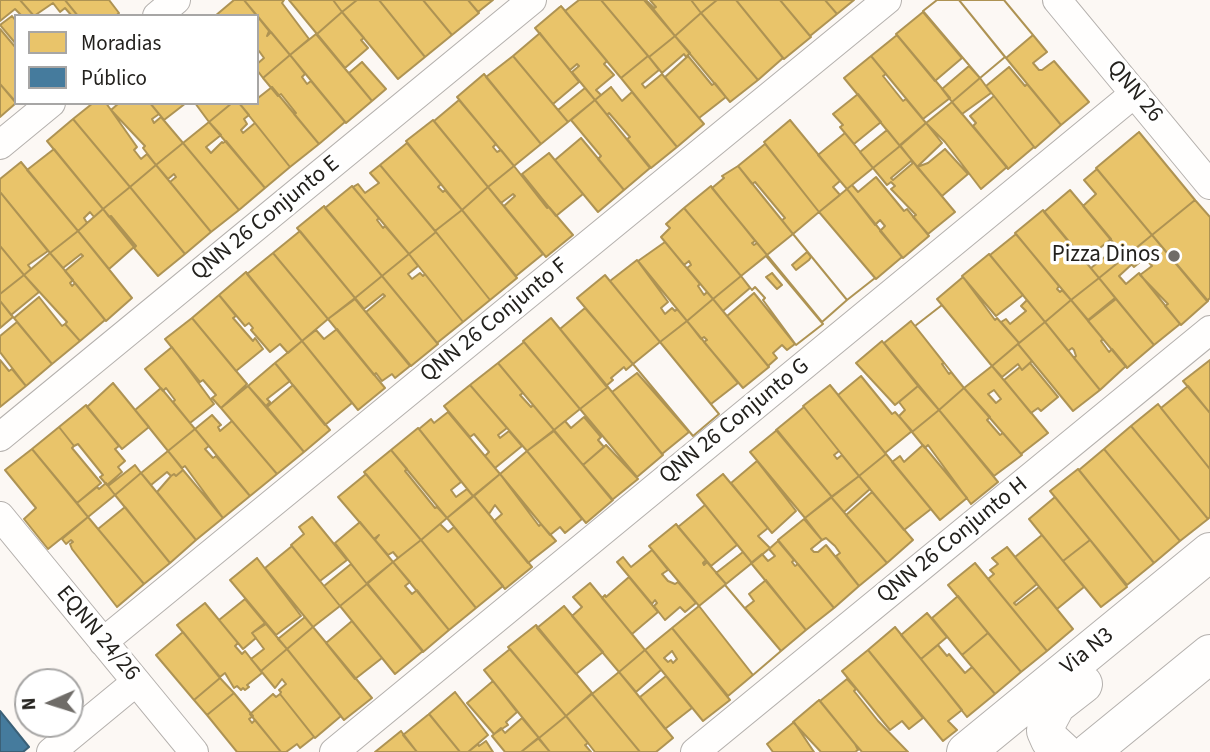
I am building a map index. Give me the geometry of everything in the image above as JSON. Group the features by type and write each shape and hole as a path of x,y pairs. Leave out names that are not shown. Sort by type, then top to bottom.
{"main road":[{"name":"Via N3","path":"979,751 1210,552"},
{"path":"1210,572 1191,596 1056,705 1050,713 1046,731 1055,748 1083,752 1210,654"}],"street":[{"path":"159,14 176,0"},
{"name":"QNN 26 Conjunto E","path":"0,437 532,0"},
{"name":"QNN 26 Conjunto F","path":"103,642 887,0"},
{"name":"QNN 26","path":"1057,0 1210,185"},
{"name":"QNN 26 Conjunto G","path":"334,752 1135,93"},
{"path":"0,145 49,105"},
{"name":"QNN 26 Conjunto H","path":"695,752 1210,330"},
{"name":"EQNN 24/26","path":"0,516 194,752"},
{"path":"51,752 136,682"}],"building: Moradias":[{"path":"0,0 20,0 32,14 20,14 15,9 0,21"},
{"path":"20,0 65,0 76,14 70,14 65,8 60,12 53,3 37,14 32,14"},
{"path":"65,0 109,0 119,13 118,14 76,14"},
{"path":"234,0 244,0 255,14 217,14"},
{"path":"244,0 284,0 282,3 309,39 290,55 259,18 259,14 256,14"},
{"path":"289,0 333,0 342,12 317,34"},
{"path":"333,0 357,0 342,12"},
{"path":"357,0 379,0 425,57 398,79 342,12"},
{"path":"379,0 423,0 452,35 425,57"},
{"path":"423,0 468,0 479,13 452,35"},
{"path":"468,0 493,0 478,12"},
{"path":"579,0 601,0 648,56 621,78 565,11"},
{"path":"601,0 644,0 675,36 649,57"},
{"path":"646,0 654,8 656,7 650,0 691,0 701,13 675,36"},
{"path":"691,0 717,0 701,13"},
{"path":"717,0 736,0 783,58 758,80 701,13"},
{"path":"736,0 780,0 811,37 784,59"},
{"path":"780,0 825,0 837,14 810,36"},
{"path":"825,0 854,0 837,14"},
{"path":"937,0 959,0 1005,57 980,78 923,11"},
{"path":"937,0 959,0 1005,57 980,78 923,11"},
{"path":"959,0 1004,0 1033,35 1006,58"},
{"path":"959,0 1004,0 1033,35 1006,58"},
{"path":"561,6 607,61 604,64 614,75 596,90 601,95 595,100 572,72 579,66 577,64 570,70 535,28"},
{"path":"342,12 364,38 361,40 368,48 345,68 317,34"},
{"path":"923,12 962,58 935,81 896,34"},
{"path":"701,13 758,80 730,102 675,36"},
{"path":"12,16 14,42 0,25"},
{"path":"259,18 269,31 267,36 271,32 290,55 263,78 259,73 259,62 264,58 259,51"},
{"path":"0,29 14,46 14,100 0,84"},
{"path":"540,33 579,82 553,104 513,56"},
{"path":"316,34 372,101 346,123 290,55"},
{"path":"897,35 950,98 923,119 871,56"},
{"path":"1033,35 1047,52 1033,63 1042,70 1054,61 1089,102 1061,125 1006,58"},
{"path":"675,36 690,53 686,57 684,54 662,73 649,57"},
{"path":"290,55 305,74 302,77 307,84 311,81 345,122 319,144 281,94 278,96 263,78"},
{"path":"513,56 568,122 541,144 486,77"},
{"path":"648,56 659,70 642,84 645,88 662,74 704,124 677,147 621,78"},
{"path":"688,56 712,85 715,83 726,97 699,118 665,77"},
{"path":"871,56 903,101 906,99 926,123 900,146 844,78"},
{"path":"362,62 386,89 372,101 349,73"},
{"path":"969,66 980,78 952,102 942,89"},
{"path":"1009,67 1061,125 1035,148 986,86"},
{"path":"484,74 541,144 514,166 457,97"},
{"path":"980,78 991,93 962,114 952,102"},
{"path":"0,84 14,101 14,105 0,117"},
{"path":"272,87 319,144 290,167 241,105 259,105 259,97"},
{"path":"611,87 622,101 632,92 677,147 651,168 627,139 630,137 595,100"},
{"path":"585,88 595,100 568,122 558,110"},
{"path":"858,94 881,122 854,144 833,114"},
{"path":"994,96 1034,147 1008,169 973,126 976,123 970,116"},
{"path":"459,100 496,144 493,147 497,152 501,150 514,166 488,187 434,121"},
{"path":"595,100 650,168 624,190 598,159 601,156 571,120"},
{"path":"952,102 1007,167 981,189 945,142 926,123"},
{"path":"90,105 107,105 137,147 134,150 141,159 147,154 156,165 130,187 73,119"},
{"path":"117,105 152,105 159,114 152,119 154,123 161,117 183,143 156,165 143,148 145,146 111,110"},
{"path":"152,105 183,105 164,120"},
{"path":"196,105 230,105 209,122"},
{"path":"230,105 241,105 249,115 244,119 247,124 241,130 243,133 255,123 290,167 265,188 209,122"},
{"path":"73,119 130,187 103,209 47,141"},
{"path":"433,120 488,187 462,210 406,141"},
{"path":"790,120 840,181 833,187 840,195 819,212 764,142"},
{"path":"209,122 221,135 206,147 211,153 226,141 265,188 239,210 183,143"},
{"path":"926,123 942,143 917,167 900,145"},
{"path":"887,130 900,146 873,168 860,152"},
{"path":"1139,132 1195,200 1152,235 1096,168"},
{"path":"845,133 873,168 847,189 818,155"},
{"path":"581,138 624,190 598,212 555,160"},
{"path":"183,143 239,210 211,232 170,182 176,177 174,174 168,179 156,165"},
{"path":"407,143 441,184 438,187 443,192 445,190 462,210 435,231 380,165"},
{"path":"765,144 819,212 793,234 782,220 785,218 738,166"},
{"path":"900,146 955,212 928,234 913,217 916,215 891,189 895,186 891,182 887,185 873,168","holes":["911,161 913,163 893,180 891,178"]},
{"path":"54,149 103,209 94,217 90,212 84,218 87,223 78,231 27,170"},
{"path":"945,149 968,174 942,196 917,167 928,163"},
{"path":"549,153 583,194 556,216 522,174"},
{"path":"21,162 78,231 50,253 0,192 0,179"},
{"path":"156,165 211,232 185,254 130,187"},
{"path":"380,165 436,232 409,254 353,187 358,184 365,193 379,183 370,173"},
{"path":"514,166 547,208 549,207 573,235 546,257 504,206 515,196 513,194 501,203 488,187"},
{"path":"738,166 793,234 767,255 712,188 724,178 722,176"},
{"path":"1097,169 1152,235 1125,257 1083,206 1096,194 1084,180"},
{"path":"876,177 929,236 903,258 880,231 885,226 880,220 875,225 847,189 852,185 858,192"},
{"path":"352,186 379,218 377,220 383,228 385,226 409,254 382,276 325,208"},
{"path":"711,186 755,241 752,243 757,243 767,255 741,276 684,208"},
{"path":"130,187 185,254 158,276 103,209"},
{"path":"488,187 543,254 516,276 462,210"},
{"path":"847,189 902,257 876,279 819,212"},
{"path":"1070,190 1111,239 1095,252 1098,256 1087,264 1044,212"},
{"path":"0,192 48,251 28,265 31,269 24,275 0,246"},
{"path":"1195,200 1210,217 1210,298 1207,301 1152,235"},
{"path":"324,206 382,276 355,298 297,228"},
{"path":"684,208 741,276 713,299 687,268 691,265 689,261 684,265 661,237 670,228 666,224"},
{"path":"103,209 134,247 109,269 78,231"},
{"path":"462,210 517,278 490,300 435,231"},
{"path":"1043,210 1099,278 1071,300 1015,233"},
{"path":"819,212 875,278 847,300 793,234"},
{"path":"819,212 875,278 847,300 793,234"},
{"path":"78,231 132,298 106,321 65,271 83,256 81,254 63,268 50,253"},
{"path":"300,231 355,298 328,319 273,253"},
{"path":"436,232 490,300 463,322 409,254"},
{"path":"793,234 847,300 822,322 767,255","holes":["807,252 811,257 796,270 792,265"]},
{"path":"793,234 847,300 822,322 767,255"},
{"path":"1016,234 1059,286 1057,289 1060,292 1062,290 1071,300 1045,322 990,255"},
{"path":"1152,235 1208,301 1181,325 1165,306 1168,304 1140,275 1152,266 1145,258 1134,267 1125,257"},
{"path":"665,242 700,284 698,286 704,295 707,292 713,299 687,321 638,261"},
{"path":"0,246 24,275 0,294"},
{"path":"1117,247 1125,257 1099,278 1091,268"},
{"path":"50,253 73,280 70,283 72,286 75,283 105,320 80,341 65,324 67,322 24,275"},
{"path":"273,253 328,319 302,341 247,274"},
{"path":"409,254 418,266 408,274 412,279 420,273 423,276 425,274 463,322 437,343 382,276"},
{"path":"989,254 1023,295 996,316 962,276"},
{"path":"766,256 823,324 796,345 763,300 765,298 755,287 752,290 741,276","holes":["772,273 782,285 777,289 766,277"]},
{"path":"766,256 823,324 796,345 763,300 765,298 755,287 752,290 741,276"},
{"path":"1125,257 1131,265 1119,276 1126,284 1139,273 1180,324 1154,345 1099,278"},
{"path":"637,260 668,302 661,308 665,314 672,308 675,311 677,309 687,321 660,342 610,281"},
{"path":"246,272 302,341 288,353 280,344 270,352 251,330 253,328 249,323 245,326 219,295"},
{"path":"24,275 39,292 11,315 0,301 0,294"},
{"path":"605,275 660,342 633,364 577,298"},
{"path":"382,276 438,344 411,366 366,312 385,296 383,294 364,309 355,298"},
{"path":"741,276 750,288 723,311 713,299"},
{"path":"963,277 995,320 997,318 1019,343 992,366 937,299"},
{"path":"1099,278 1115,298 1088,320 1071,300"},
{"path":"754,293 795,344 787,350 782,345 773,353 777,358 768,366 727,316"},
{"path":"219,295 236,316 233,318 263,349 236,371 192,318"},
{"path":"39,297 62,326 65,324 80,341 52,364 14,318"},
{"path":"355,299 410,366 395,378 392,374 382,381 376,373 374,375 328,319"},
{"path":"713,299 769,367 743,388 704,342 707,340 704,337 701,339 687,321"},
{"path":"1116,299 1154,345 1127,368 1088,321"},
{"path":"1027,300 1045,322 1019,343 1001,322 1006,319 1010,324 1026,311 1021,306"},
{"path":"1071,300 1103,339 1101,341 1109,352 1112,349 1126,366 1100,390 1074,358 1074,350 1072,348 1068,351 1045,322"},
{"path":"0,301 13,317 0,328"},
{"path":"942,305 992,366 964,388 915,326"},
{"path":"942,305 992,366 964,388 915,326"},
{"path":"585,308 633,364 626,370 624,367 606,386 560,329"},
{"path":"192,318 247,384 221,408 212,398 216,395 203,380 200,382 165,339"},
{"path":"551,318 608,387 580,409 523,341"},
{"path":"687,321 738,383 711,404 660,342"},
{"path":"911,321 944,363 942,364 949,374 951,372 964,388 939,410 884,343"},
{"path":"17,322 52,364 26,386 0,352 0,336"},
{"path":"1045,322 1100,390 1073,411 1018,344"},
{"path":"337,329 385,388 358,410 302,341 316,330 324,339"},
{"path":"302,341 352,403 325,425 275,363"},
{"path":"882,341 918,386 895,405 856,363"},
{"path":"524,342 580,409 554,430 498,363"},
{"path":"660,342 719,414 693,436 633,364"},
{"path":"660,342 719,414 693,436 633,364"},
{"path":"1018,344 1032,361 1022,370 1018,364 1002,377 992,366"},
{"path":"172,347 214,404 190,423 173,402 175,400 166,388 163,391 145,369"},
{"path":"0,360 9,371 12,369 26,386 0,407"},
{"path":"1210,360 1210,413 1183,381"},
{"path":"275,363 290,381 267,399 270,402 266,406 248,386"},
{"path":"498,363 523,393 520,395 531,407 533,405 554,430 527,451 470,385"},
{"path":"1030,363 1058,397 1041,411 1038,408 1031,413 1004,380 1020,367 1022,370"},
{"path":"992,366 1048,433 1021,454 964,388","holes":["994,390 1001,399 996,403 988,394"]},
{"path":"637,373 689,432 662,454 612,392"},
{"path":"861,376 892,414 895,412 912,431 885,453 838,395"},
{"path":"113,383 149,427 122,449 87,407"},
{"path":"293,385 330,430 304,452 267,407"},
{"path":"470,385 507,428 498,435 500,438 509,431 522,446 495,468 485,456 489,452 474,434 470,437 444,406"},
{"path":"830,385 886,454 859,476 803,406"},
{"path":"248,386 304,452 277,474 221,408"},
{"path":"918,386 939,410 912,432 899,416 905,410 899,402"},
{"path":"1188,386 1210,413 1210,469 1161,408"},
{"path":"608,387 663,455 637,477 580,409"},
{"path":"161,388 195,429 168,451 135,410"},
{"path":"964,388 990,417 987,420 1000,435 1003,433 1022,455 994,476 939,410"},
{"path":"1158,404 1210,469 1208,519 1131,426"},
{"path":"86,405 119,446 115,449 125,461 118,467 122,472 107,485 100,477 103,475 78,444 74,446 59,427"},
{"path":"804,407 839,451 834,455 837,459 842,455 859,476 832,497 776,430"},
{"path":"939,410 998,482 971,504 928,445 925,448 912,432"},
{"path":"448,412 500,474 473,496 419,429 431,419 434,423"},
{"path":"212,415 221,425 218,427 220,431 232,421 277,474 250,496 195,429"},
{"path":"584,417 601,437 598,440 604,447 583,465 554,430 565,421 571,428"},
{"path":"1131,426 1208,519 1180,541 1104,449"},
{"path":"59,427 74,446 72,448 101,483 77,503 32,449"},
{"path":"418,428 461,482 451,490 456,497 467,489 473,496 447,518 391,450"},
{"path":"195,429 209,446 205,449 213,458 216,456 250,496 223,518 185,466 182,468 168,451"},
{"path":"777,430 832,497 805,518 750,452"},
{"path":"554,431 613,500 586,523 527,451"},
{"path":"606,445 638,479 612,500 583,465"},
{"path":"923,445 967,498 940,520 892,462 900,456 904,462"},
{"path":"32,449 88,517 48,549 24,519 36,508 5,470"},
{"path":"1104,449 1180,541 1154,563 1079,470"},
{"path":"391,450 435,508 447,518 421,540 364,472"},
{"path":"168,451 183,470 176,476 167,472 151,485 141,473"},
{"path":"527,451 582,519 565,533 560,527 550,535 500,474"},
{"path":"886,454 931,509 904,530 859,476"},
{"path":"757,461 796,511 772,533 731,483"},
{"path":"135,465 141,473 115,495 108,486"},
{"path":"1078,469 1154,563 1127,585 1050,491"},
{"path":"183,470 223,518 196,540 157,492 171,476 176,476"},
{"path":"141,473 196,540 170,563 115,495"},
{"path":"366,474 421,540 398,558 393,552 388,555 375,540 379,535 374,539 338,497"},
{"path":"500,474 539,526 541,524 556,541 528,563 494,521 502,514 495,505 489,514 474,496"},
{"path":"723,474 768,528 758,536 770,548 752,563 697,495"},
{"path":"859,476 870,489 844,512 831,497"},
{"path":"106,483 115,495 88,517 77,503"},
{"path":"872,492 913,540 887,563 846,515"},
{"path":"474,496 532,567 505,589 447,518"},
{"path":"831,497 887,563 859,586 836,556 840,553 835,546 826,538 822,540 805,518"},
{"path":"1055,497 1090,540 1063,561 1029,519"},
{"path":"705,505 737,545 711,566 678,527"},
{"path":"125,507 170,563 144,584 98,529"},
{"path":"88,517 144,584 117,607 72,549 70,544 73,542 71,540 66,544 62,539"},
{"path":"312,517 347,560 320,581 291,545 304,534 299,527"},
{"path":"804,519 822,540 811,549 818,552 826,545 859,586 834,608 778,540"},
{"path":"360,522 393,562 367,584 335,543"},
{"path":"440,524 448,532 454,527 503,586 476,608 421,540"},
{"path":"676,524 706,560 704,565 707,562 726,584 699,606 649,546"},
{"path":"1042,535 1084,587 1057,609 1015,557"},
{"path":"421,540 476,608 449,630 393,562"},
{"path":"1090,540 1127,587 1101,607 1063,561"},
{"path":"778,541 794,560 792,562 795,566 798,564 834,608 806,630 751,563 762,554 768,561 775,556 769,549"},
{"path":"292,546 340,606 313,627 265,568"},
{"path":"1007,547 1037,584 1014,603 1016,605 1039,587 1073,629 1047,651 988,579 994,574 990,570 998,564 992,558"},
{"path":"652,550 668,570 662,574 668,581 675,584 678,582 696,603 685,612 680,607 665,620 654,606 657,603 655,600 652,604 617,562 623,557 631,567"},
{"path":"743,552 752,563 726,584 716,573"},
{"path":"257,558 301,616 276,635 230,580"},
{"path":"393,562 410,582 405,586 412,594 417,590 449,630 423,652 367,583"},
{"path":"975,563 1047,651 1021,672 948,585"},
{"path":"351,564 367,584 340,606 324,586"},
{"path":"629,577 658,612 632,634 602,598"},
{"path":"766,580 806,630 781,651 745,608 754,601 749,594"},
{"path":"590,583 645,650 619,672 572,616 582,607 573,597"},
{"path":"367,584 423,651 395,674 340,606"},
{"path":"725,585 781,651 753,675 699,606"},
{"path":"725,585 781,651 753,675 699,606"},
{"path":"958,596 988,633 962,655 932,618"},
{"path":"245,599 265,623 252,633 256,638 243,649 219,620"},
{"path":"205,603 238,643 235,646 242,654 245,651 262,673 247,685 249,687 245,690 237,686 234,688 225,673 220,677 177,625"},
{"path":"564,606 603,652 576,674 537,628"},
{"path":"699,606 753,675 728,696 672,628"},
{"path":"927,613 947,637 921,659 901,635"},
{"path":"305,617 313,627 287,649 278,639"},
{"path":"352,621 382,658 355,679 326,643"},
{"path":"266,624 287,649 261,671 251,659 264,649 252,633"},
{"path":"536,625 592,693 566,716 508,647"},
{"path":"313,627 372,698 344,720 287,649"},
{"path":"895,627 962,710 948,721 957,730 943,741 868,650"},
{"path":"672,628 730,700 703,721 645,650","holes":["672,651 677,659 673,663 664,658"]},
{"path":"183,632 220,678 194,700 156,655"},
{"path":"988,633 1021,672 995,694 962,655"},
{"path":"938,645 965,673 972,667 995,694 967,717 921,659"},
{"path":"287,649 341,716 315,738 280,694 279,690 286,684 282,679 275,688 261,671"},
{"path":"510,649 566,716 539,738 484,670"},
{"path":"645,650 661,670 636,692 619,672"},
{"path":"868,650 923,718 909,729 902,721 890,730 842,671"},
{"path":"619,672 673,738 656,752 640,752 592,694"},
{"path":"666,676 692,708 665,729 640,697"},
{"path":"220,678 234,693 207,715 194,700"},
{"path":"847,679 878,721 908,752 862,752 855,744 820,701"},
{"path":"493,681 517,712 506,722 508,725 494,734 467,703"},
{"path":"455,692 488,735 468,752 460,752 429,714"},
{"path":"234,693 253,716 249,719 252,723 255,720 281,752 237,752 207,715"},
{"path":"273,694 276,697 280,694 314,737 300,748 297,744 286,752 281,752 250,714"},
{"path":"592,694 640,752 595,752 566,716"},
{"path":"819,700 858,750 821,752 793,722"},
{"path":"429,714 460,752 417,752 403,735"},
{"path":"566,716 588,743 585,745 591,752 550,752 539,738"},
{"path":"522,718 539,738 521,752 505,752 492,736 501,728 505,733"},
{"path":"794,722 814,752 773,752 767,744"},
{"path":"401,731 417,752 375,752"},
{"path":"538,738 550,752 521,752"},
{"path":"486,741 493,752 468,752 478,744 479,746"}],"building: Público":[{"path":"0,711 14,728 14,738 22,738 29,747 23,752 0,752"}],"place":[{"name":"Pizza Dinos","path":"1174,256"}]}
